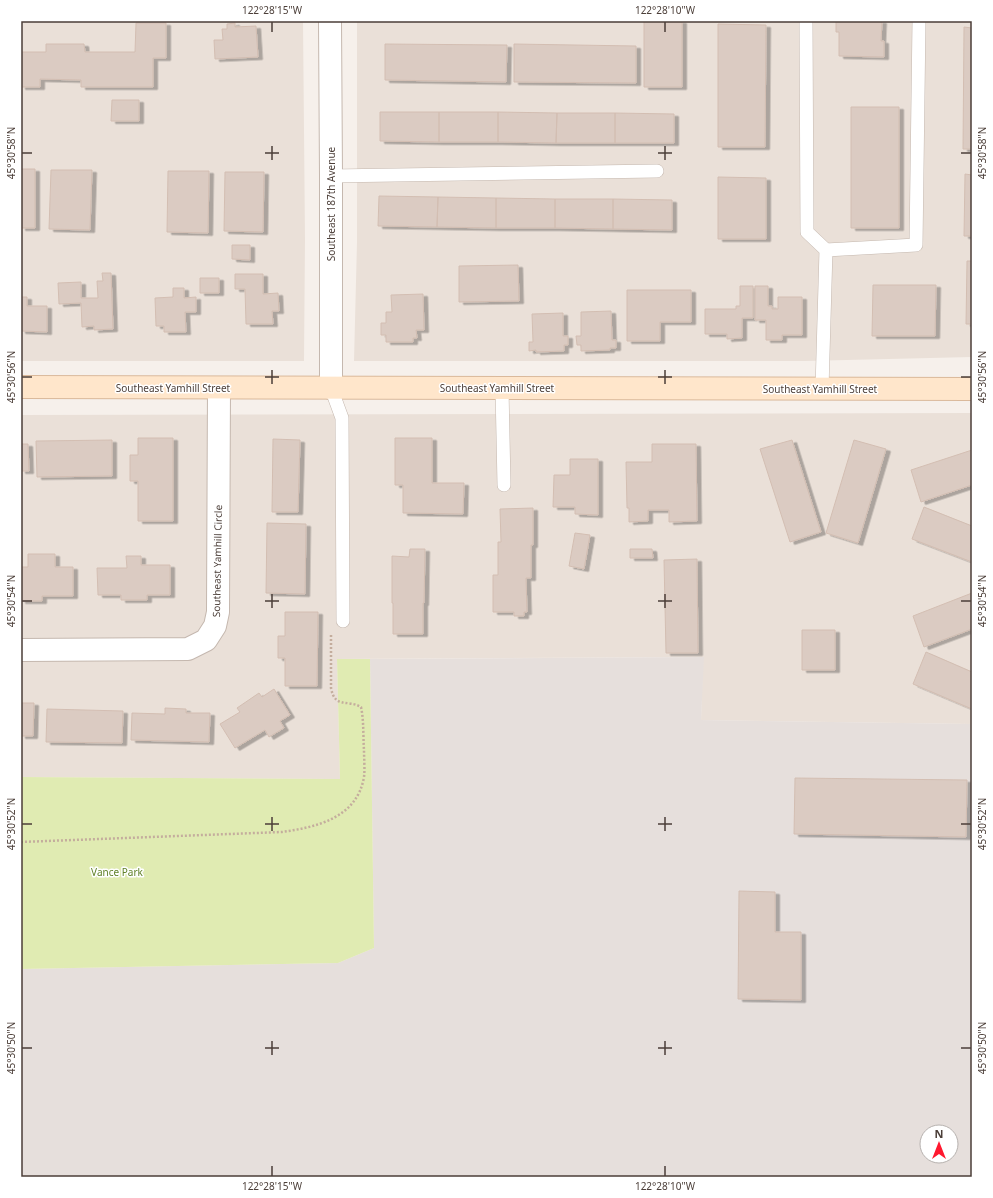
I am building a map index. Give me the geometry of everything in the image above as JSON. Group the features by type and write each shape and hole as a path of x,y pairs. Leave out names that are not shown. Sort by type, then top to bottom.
{"street":[{"name":"Southeast 187th Avenue","path":"330,21 331,388"},
{"name":"Southeast Yamhill Street","path":"21,388 972,389"},
{"name":"Southeast Yamhill Circle","path":"21,650 188,649 206,640 215,626 218,612 219,388"}],"lane":[{"path":"806,21 808,232 826,250 822,389"},
{"path":"826,250 916,245 919,21"},
{"path":"331,176 657,171"},
{"path":"331,388 342,418 343,621"},
{"path":"502,388 504,486"}],"path":[{"path":"21,842 282,832 301,830 319,825 338,817 350,807 359,795 363,784 364,774 363,721 361,707 338,701 335,699 331,688 331,631 336,622 343,621"}],"shaded area":[{"path":"21,21 303,21 305,240 304,361 21,361"},
{"path":"357,21 972,21 972,357 805,361 354,361 357,242"},
{"path":"972,413 972,724 701,720 703,657 337,659 340,779 21,777 21,415"},
{"path":"704,657 701,720 972,724 972,1177 21,1177 21,969 338,963 374,948 370,659"}],"green space":[{"name":"Vance Park","path":"337,659 370,659 374,948 338,963 21,969 21,777 340,779"}],"building":[{"path":"644,21 682,21 682,87 644,87"},
{"path":"836,21 882,21 881,41 884,41 884,57 839,56 839,32 836,32"},
{"path":"136,23 166,23 166,58 153,58 153,87 81,87 81,80 40,79 40,87 21,87 21,52 46,52 46,44 84,44 85,52 135,52"},
{"path":"235,23 235,27 256,26 258,57 215,59 214,40 223,40 222,29 227,29 227,24"},
{"path":"718,24 766,25 765,147 718,147"},
{"path":"964,27 972,28 972,149 963,149"},
{"path":"385,44 507,45 506,82 385,80"},
{"path":"514,44 636,46 636,83 514,82"},
{"path":"112,100 139,100 139,121 111,121"},
{"path":"851,107 899,107 899,228 851,228"},
{"path":"380,112 439,112 439,142 380,141"},
{"path":"439,112 498,112 498,142 439,142"},
{"path":"498,112 557,113 556,143 498,142"},
{"path":"557,113 615,113 615,143 556,143"},
{"path":"615,113 674,114 674,143 615,143"},
{"path":"21,169 35,169 35,228 21,228"},
{"path":"51,170 92,170 90,230 49,229"},
{"path":"168,171 209,171 208,233 167,232"},
{"path":"225,172 264,172 263,232 224,231"},
{"path":"965,174 972,175 972,236 964,236"},
{"path":"718,177 766,178 766,239 718,239"},
{"path":"379,196 438,197 437,227 378,226"},
{"path":"438,197 496,198 496,228 437,227"},
{"path":"496,198 555,199 555,228 496,228"},
{"path":"555,199 613,199 613,229 555,228"},
{"path":"613,199 672,200 672,230 613,229"},
{"path":"232,245 250,245 250,260 232,259"},
{"path":"967,261 972,261 972,324 966,324"},
{"path":"518,265 519,301 459,302 459,266"},
{"path":"102,273 111,273 113,329 94,330 94,326 82,327 81,303 59,304 58,283 81,282 81,298 98,298 97,281 103,281"},
{"path":"235,274 263,274 263,294 278,293 279,311 272,311 273,324 246,324 245,289 235,289"},
{"path":"200,278 219,278 219,293 200,293"},
{"path":"873,285 936,285 935,336 872,336"},
{"path":"740,286 753,286 753,318 742,318 742,338 727,339 727,334 705,334 705,309 736,309 736,306 740,306"},
{"path":"755,286 768,286 768,306 772,306 772,309 778,309 778,297 802,297 802,335 782,335 782,340 766,340 766,320 755,320"},
{"path":"173,288 184,288 184,298 196,297 196,312 185,312 186,332 164,332 164,326 156,326 155,298 173,297"},
{"path":"627,290 691,290 691,322 660,322 660,341 627,341"},
{"path":"423,294 424,330 416,330 417,338 413,338 413,342 386,342 386,335 381,335 381,323 386,323 386,312 392,312 391,295"},
{"path":"21,297 27,297 27,306 47,306 47,332 21,331"},
{"path":"611,311 612,340 616,340 616,348 610,348 610,350 581,351 581,345 577,345 576,336 581,336 581,312"},
{"path":"563,313 563,336 568,336 568,345 564,345 564,351 529,351 529,342 533,342 532,314"},
{"path":"138,438 173,438 173,521 138,521 138,481 130,481 130,455 138,455"},
{"path":"395,438 432,438 432,483 464,483 463,514 403,513 403,485 395,485"},
{"path":"273,439 300,440 298,512 272,512"},
{"path":"112,440 112,476 37,477 36,441"},
{"path":"792,440 821,532 790,542 760,449"},
{"path":"854,440 886,449 858,543 826,533"},
{"path":"21,444 28,444 29,471 21,471"},
{"path":"652,444 696,444 697,521 669,522 669,510 648,510 648,521 629,522 629,508 627,508 626,462 652,462"},
{"path":"972,450 972,485 921,502 911,470"},
{"path":"570,459 598,459 598,515 575,514 575,507 553,507 554,475 570,475"},
{"path":"924,507 972,526 972,562 912,539"},
{"path":"533,508 531,578 526,578 527,612 524,612 524,616 514,616 514,612 493,612 493,575 498,575 498,542 501,542 500,509"},
{"path":"267,523 306,524 305,594 266,593"},
{"path":"575,533 590,535 584,569 569,566"},
{"path":"410,549 425,549 423,634 393,634 392,556 409,557"},
{"path":"630,549 652,549 653,558 630,558"},
{"path":"28,554 55,554 55,567 73,567 73,596 42,596 42,601 21,601 21,567 28,567"},
{"path":"126,556 141,556 141,565 170,565 170,595 147,595 147,600 121,600 121,595 98,595 97,568 127,568"},
{"path":"697,559 698,653 666,653 664,560"},
{"path":"972,593 972,629 924,647 913,616"},
{"path":"285,612 318,612 317,686 285,686 285,658 278,658 278,636 285,636"},
{"path":"802,630 835,630 835,670 802,670"},
{"path":"926,652 972,672 972,709 913,684"},
{"path":"274,689 290,715 280,721 284,728 269,737 265,730 235,748 220,724 240,712 237,708 259,693 262,697"},
{"path":"21,703 34,703 33,736 21,736"},
{"path":"165,708 186,709 186,713 210,713 209,742 131,740 132,713 165,714"},
{"path":"47,709 123,711 122,743 46,742"},
{"path":"795,778 967,780 966,837 794,834"},
{"path":"739,891 775,892 775,932 801,932 801,1000 738,999"}]}
